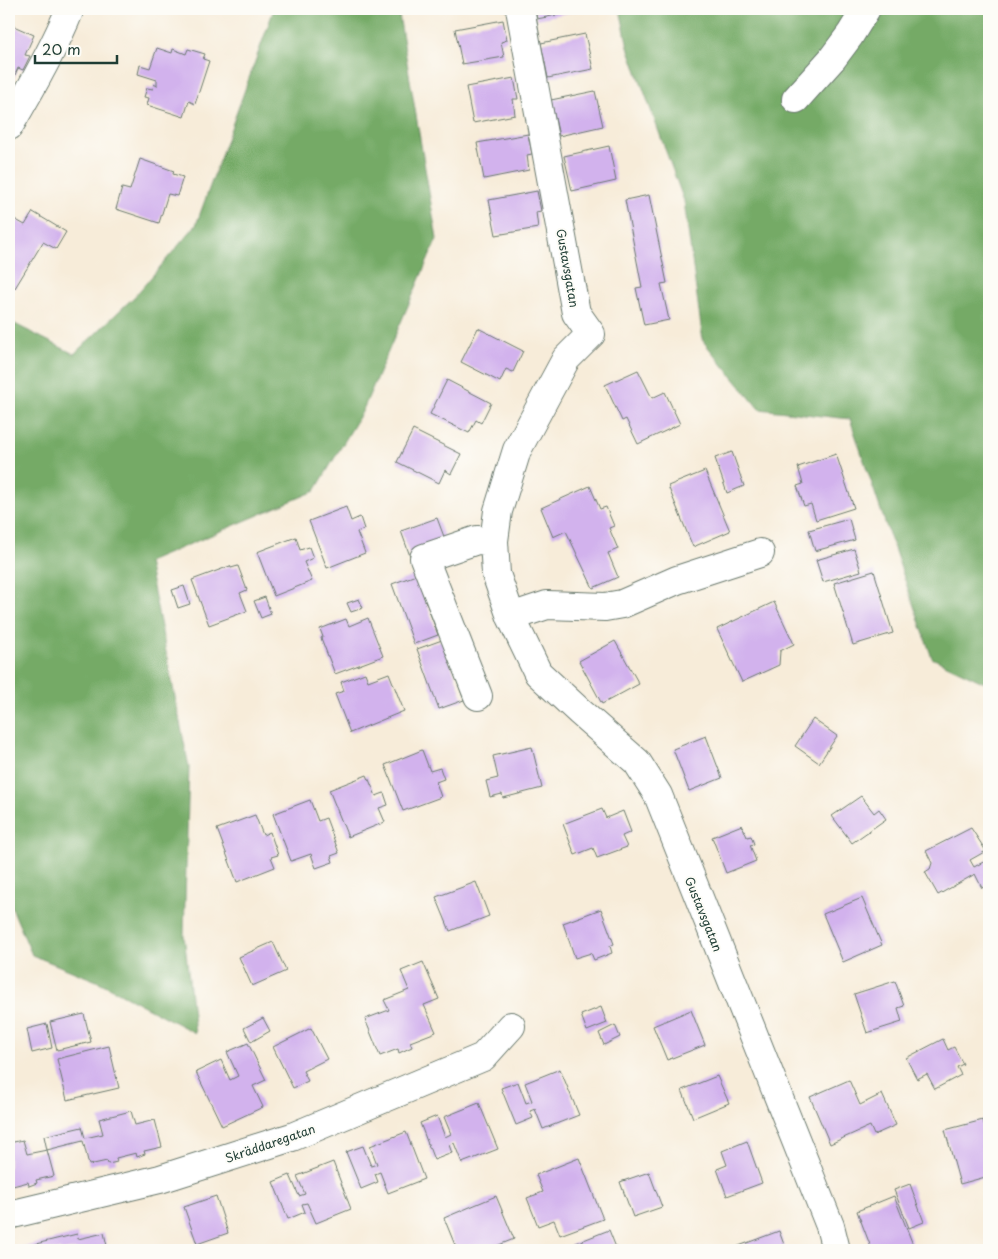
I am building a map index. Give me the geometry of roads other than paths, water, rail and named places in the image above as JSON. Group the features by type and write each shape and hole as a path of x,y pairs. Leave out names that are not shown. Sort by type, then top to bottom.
{"street":[{"path":"9,126 64,25 70,9"},
{"name":"Gustavsgatan","path":"520,9 576,313 591,334 566,359 518,450 498,511 494,541 496,574 511,617 538,673 637,762 658,795 830,1226 836,1250"},
{"path":"796,99 832,60 866,9"},
{"path":"478,696 424,558 477,540 494,541"},
{"path":"511,617 547,605 604,606 622,604 678,580 760,553"},
{"name":"Skräddaregatan","path":"9,1214 160,1179 292,1137 483,1057 511,1026"}]}
